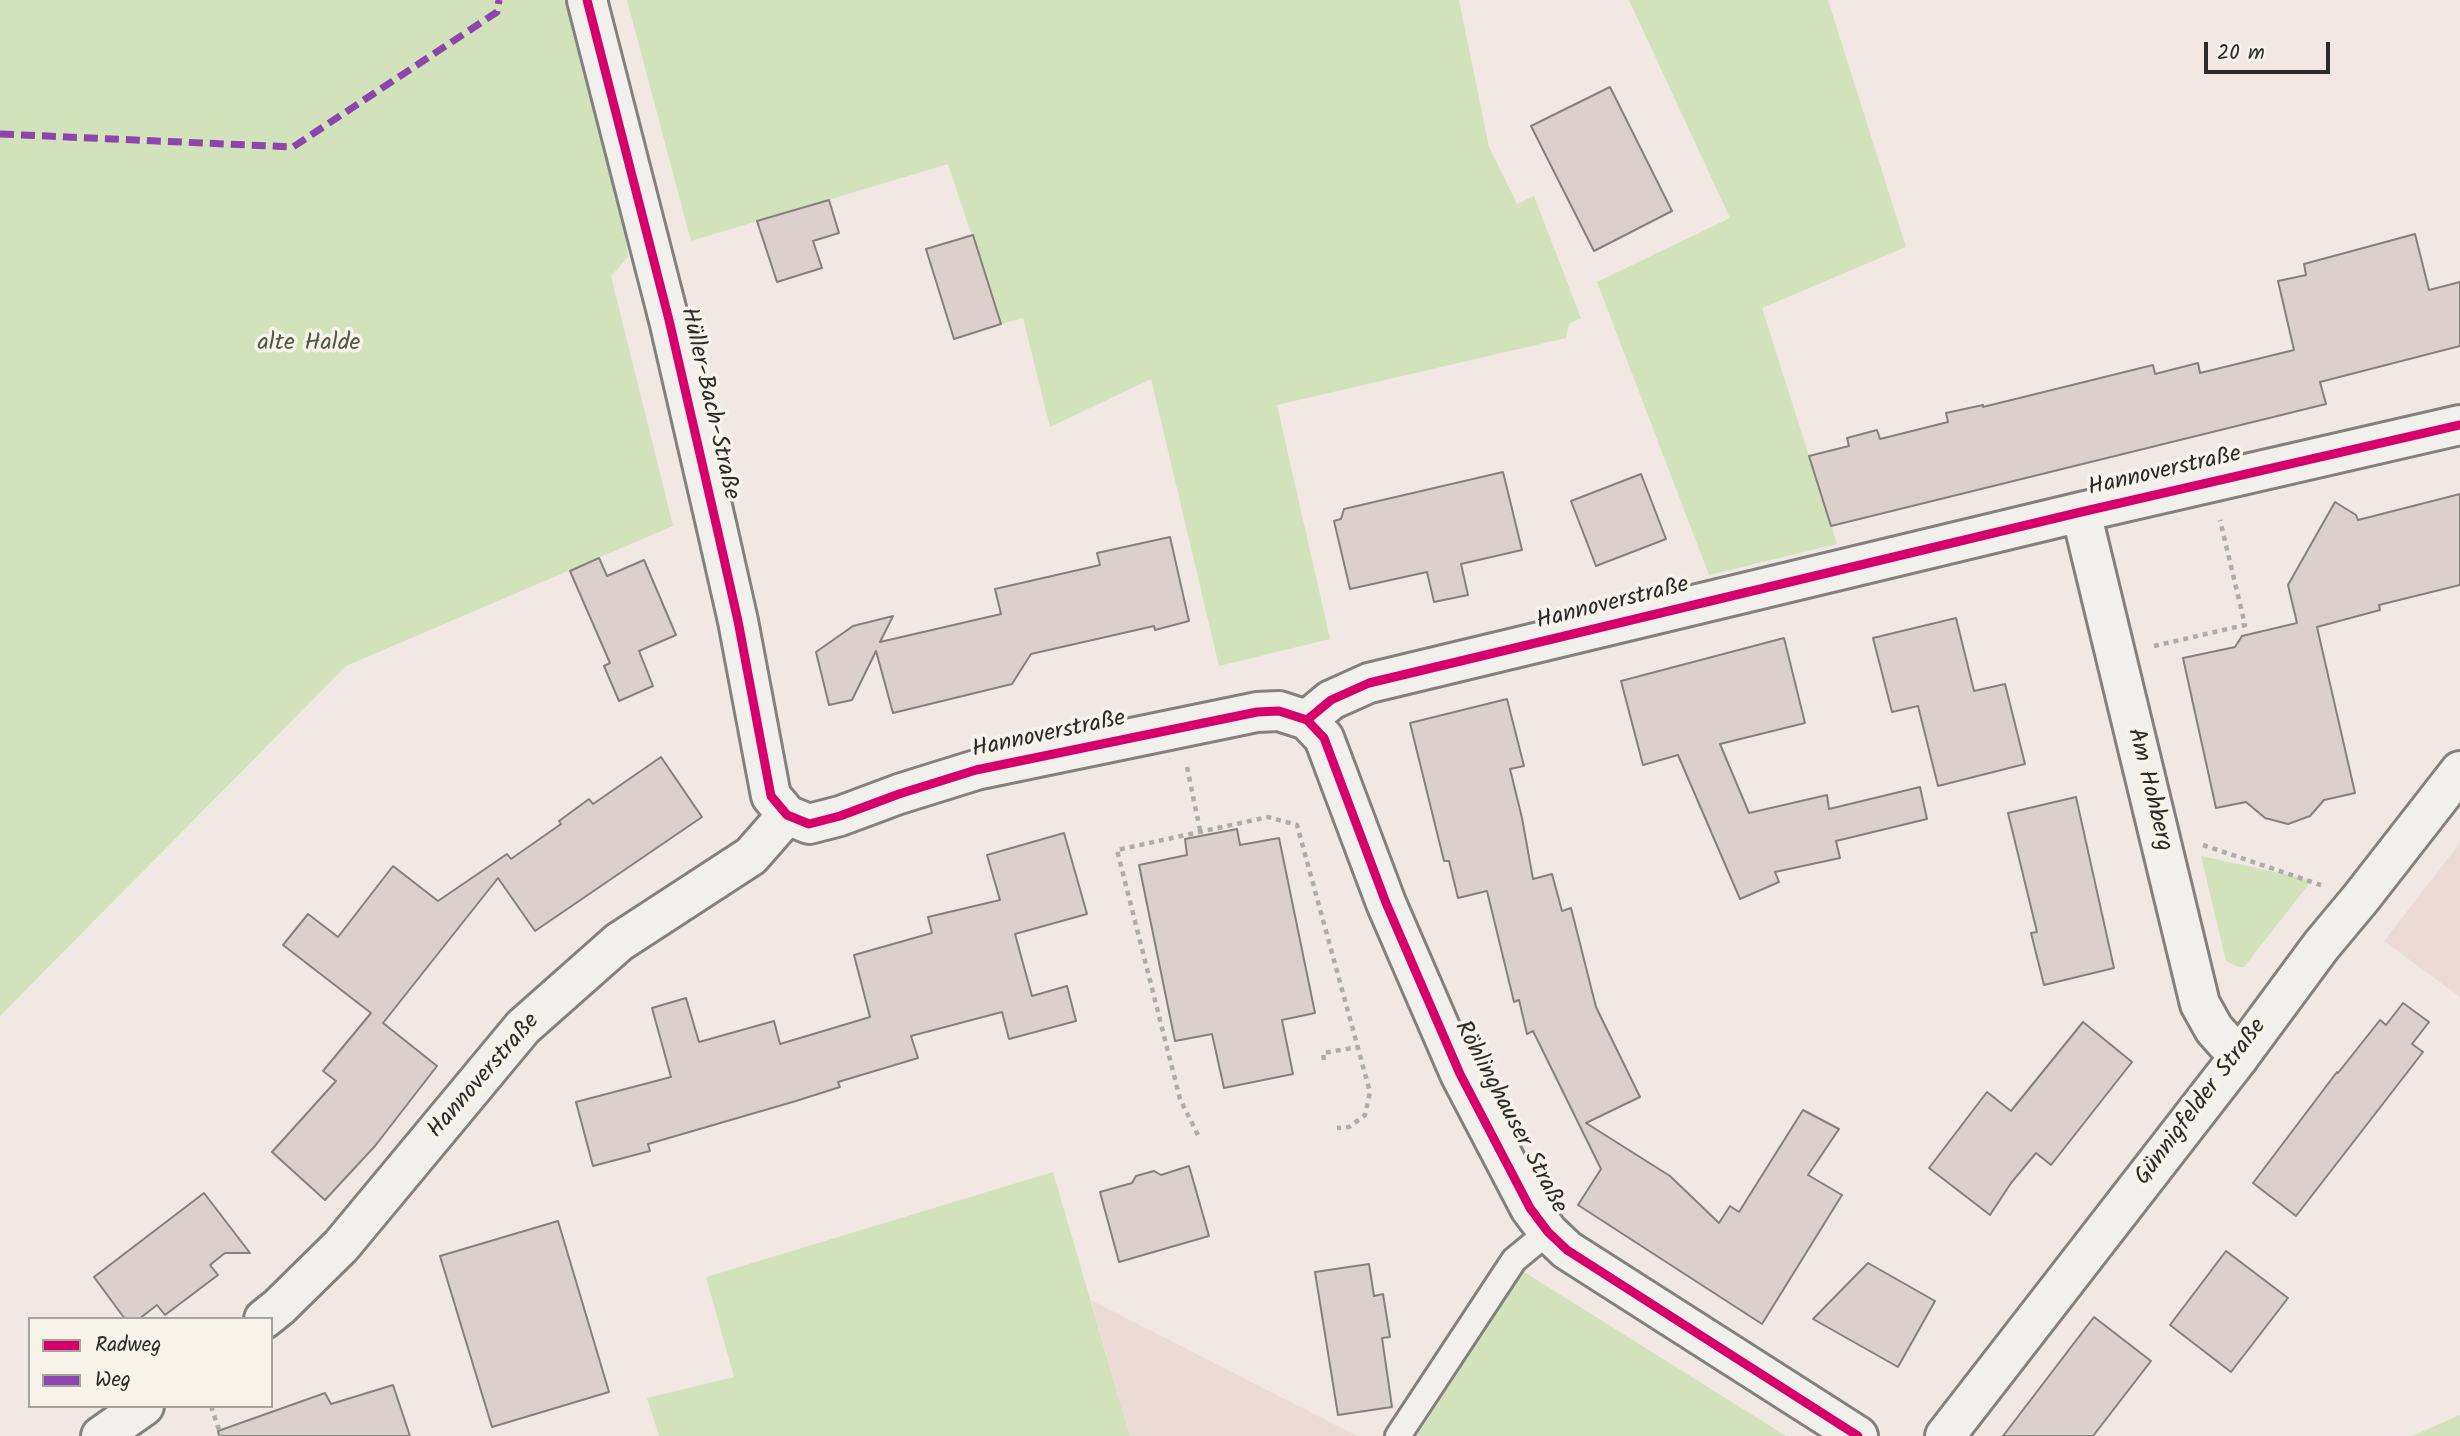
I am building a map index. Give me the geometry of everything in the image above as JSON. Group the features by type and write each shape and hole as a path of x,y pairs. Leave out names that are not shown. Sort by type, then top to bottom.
{"street":[{"name":"Hüller-Bach-Straße","path":"587,0 669,320 718,528 771,796 787,815"},
{"name":"Hannoverstraße","path":"266,1317 341,1246 523,1027 619,942 751,856 787,815 809,824 976,770 1257,712 1279,711 1307,720 1331,700 1370,683 2081,512 2460,425"},
{"name":"Am Hohberg","path":"2081,512 2200,1004 2214,1029 2239,1056"},
{"name":"Röhlinghauser Straße","path":"1307,720 1324,738 1386,902 1460,1073 1530,1208 1548,1232 1567,1250 1858,1436"},
{"name":"Günnigfelder Straße","path":"1945,1436 2321,946 2460,771"},
{"path":"101,1436 141,1408"}],"lane":[{"path":"1398,1436 1514,1260 1548,1232"}],"path":[{"path":"2115,654 2245,625 2211,482"},
{"path":"1187,766 1200,831"},
{"path":"1198,1135 1180,1099 1117,850 1268,817 1297,825 1370,1092 1365,1115 1349,1127 1338,1128"},
{"path":"2158,830 2361,898"},
{"path":"1324,1060 1322,1053 1357,1046"},
{"path":"212,1408 221,1436"}],"shaded area":[{"path":"2460,843 2460,997 2384,941"},
{"path":"1091,1300 1357,1436 1130,1436"}],"green space":[{"name":"alte Halde","path":"0,0 565,0 625,234 628,257 611,276 673,526 346,666 0,1016"},
{"path":"627,0 1459,0 1489,147 1517,204 1534,196 1581,318 1569,324 1566,338 1277,405 1330,639 1219,666 1151,379 1050,427 1023,318 1001,324 948,164 691,241"},
{"path":"1629,0 1828,0 1906,247 1762,308 1837,544 1709,575 1597,282 1730,218"},
{"path":"2201,856 2312,880 2244,967 2226,961"},
{"path":"1053,1172 1130,1436 659,1436 647,1398 734,1377 706,1277"},
{"path":"1521,1270 1786,1436 1417,1436"},
{"path":"2460,1415 2460,1436 2412,1436"}],"building":[{"path":"1610,87 1672,211 1594,251 1531,126"},
{"path":"829,200 839,233 813,241 822,268 777,282 757,221"},
{"path":"2415,234 2429,290 2460,282 2460,346 2320,382 2326,404 1831,526 1809,456 1849,446 1847,438 1877,430 1880,439 1948,422 1946,413 1983,407 2153,365 2155,374 2198,363 2200,373 2294,350 2278,281 2306,275 2304,264"},
{"path":"973,235 1001,324 954,339 926,249"},
{"path":"1503,472 1522,550 1461,564 1468,595 1434,602 1427,572 1350,589 1334,521 1341,519 1344,509"},
{"path":"1641,474 1666,539 1596,566 1571,501"},
{"path":"2460,494 2460,585 2379,605 2380,610 2317,627 2355,793 2324,800 2310,816 2288,824 2265,818 2246,802 2216,808 2183,658 2235,647 2242,636 2297,623 2288,585 2335,502 2356,515 2358,520"},
{"path":"1170,537 1189,621 1155,630 1154,626 1031,654 1012,684 893,713 876,651 852,700 829,705 816,652 853,626 893,616 880,642 1001,614 995,589 1100,565 1097,553"},
{"path":"599,558 607,576 644,560 676,635 639,651 653,686 619,701 604,666 610,663 570,571"},
{"path":"1956,618 1974,691 2005,684 2025,764 1938,786 1918,706 1892,712 1873,638"},
{"path":"1784,638 1805,723 1720,744 1749,813 1827,795 1829,809 1920,787 1927,819 1836,841 1840,858 1775,872 1779,882 1740,899 1678,755 1643,765 1621,681"},
{"path":"1507,699 1524,766 1510,769 1533,879 1552,874 1562,911 1571,908 1596,1007 1640,1097 1586,1123 1670,1176 1719,1223 1730,1206 1739,1212 1803,1110 1839,1129 1808,1175 1842,1195 1762,1324 1578,1205 1601,1169 1533,1031 1527,1034 1519,1000 1514,1002 1487,891 1458,898 1449,861 1444,861 1410,723"},
{"path":"661,757 702,817 535,931 498,878 383,1023 437,1066 375,1146 325,1200 272,1152 336,1081 323,1071 371,1013 283,945 308,914 338,937 393,866 438,901 507,854 511,859 561,824 559,821 589,799 593,804"},
{"path":"2076,797 2114,968 2044,985 2031,933 2037,932 2008,813"},
{"path":"1237,829 1240,845 1279,838 1315,1013 1282,1020 1293,1074 1224,1088 1212,1034 1175,1041 1139,865 1187,855 1185,839"},
{"path":"1064,833 1087,914 1015,934 1032,996 1067,986 1076,1021 1009,1039 1002,1012 911,1036 918,1058 838,1082 840,1087 648,1144 650,1151 593,1166 576,1102 671,1077 652,1008 686,998 699,1042 774,1021 780,1044 870,1017 854,955 932,933 928,917 1000,900 987,855"},
{"path":"2403,1003 2429,1022 2412,1044 2423,1052 2296,1216 2253,1183 2380,1020 2386,1025"},
{"path":"2083,1022 2132,1062 2051,1165 2036,1153 2011,1183 1990,1215 1929,1168 1987,1092 2011,1111"},
{"path":"1189,1166 1209,1236 1119,1262 1100,1192 1132,1183 1136,1176 1154,1171 1161,1175"},
{"path":"204,1193 250,1253 225,1253 210,1265 218,1275 165,1315 157,1305 142,1317 124,1317 94,1277"},
{"path":"558,1221 609,1392 492,1427 440,1256"},
{"path":"2226,1251 2288,1298 2231,1372 2170,1325"},
{"path":"1868,1263 1935,1301 1898,1367 1813,1319"},
{"path":"1369,1264 1374,1296 1383,1294 1390,1337 1382,1338 1392,1407 1338,1415 1315,1272"},
{"path":"2094,1317 2151,1361 2093,1436 2003,1436"},
{"path":"393,1385 410,1436 219,1436 218,1431 325,1393 331,1404"}],"marked path":[{"path":"0,134 293,147 497,12 499,0"}],"cycle path":[{"path":"587,0 669,320 738,621 771,796 787,815 809,824 976,770 1257,712 1279,711 1307,720 1324,738 1386,903 1460,1074 1530,1208 1548,1232 1567,1250 1858,1436"},
{"path":"1307,720 1331,700 1369,683 2081,512 2460,425"}]}
